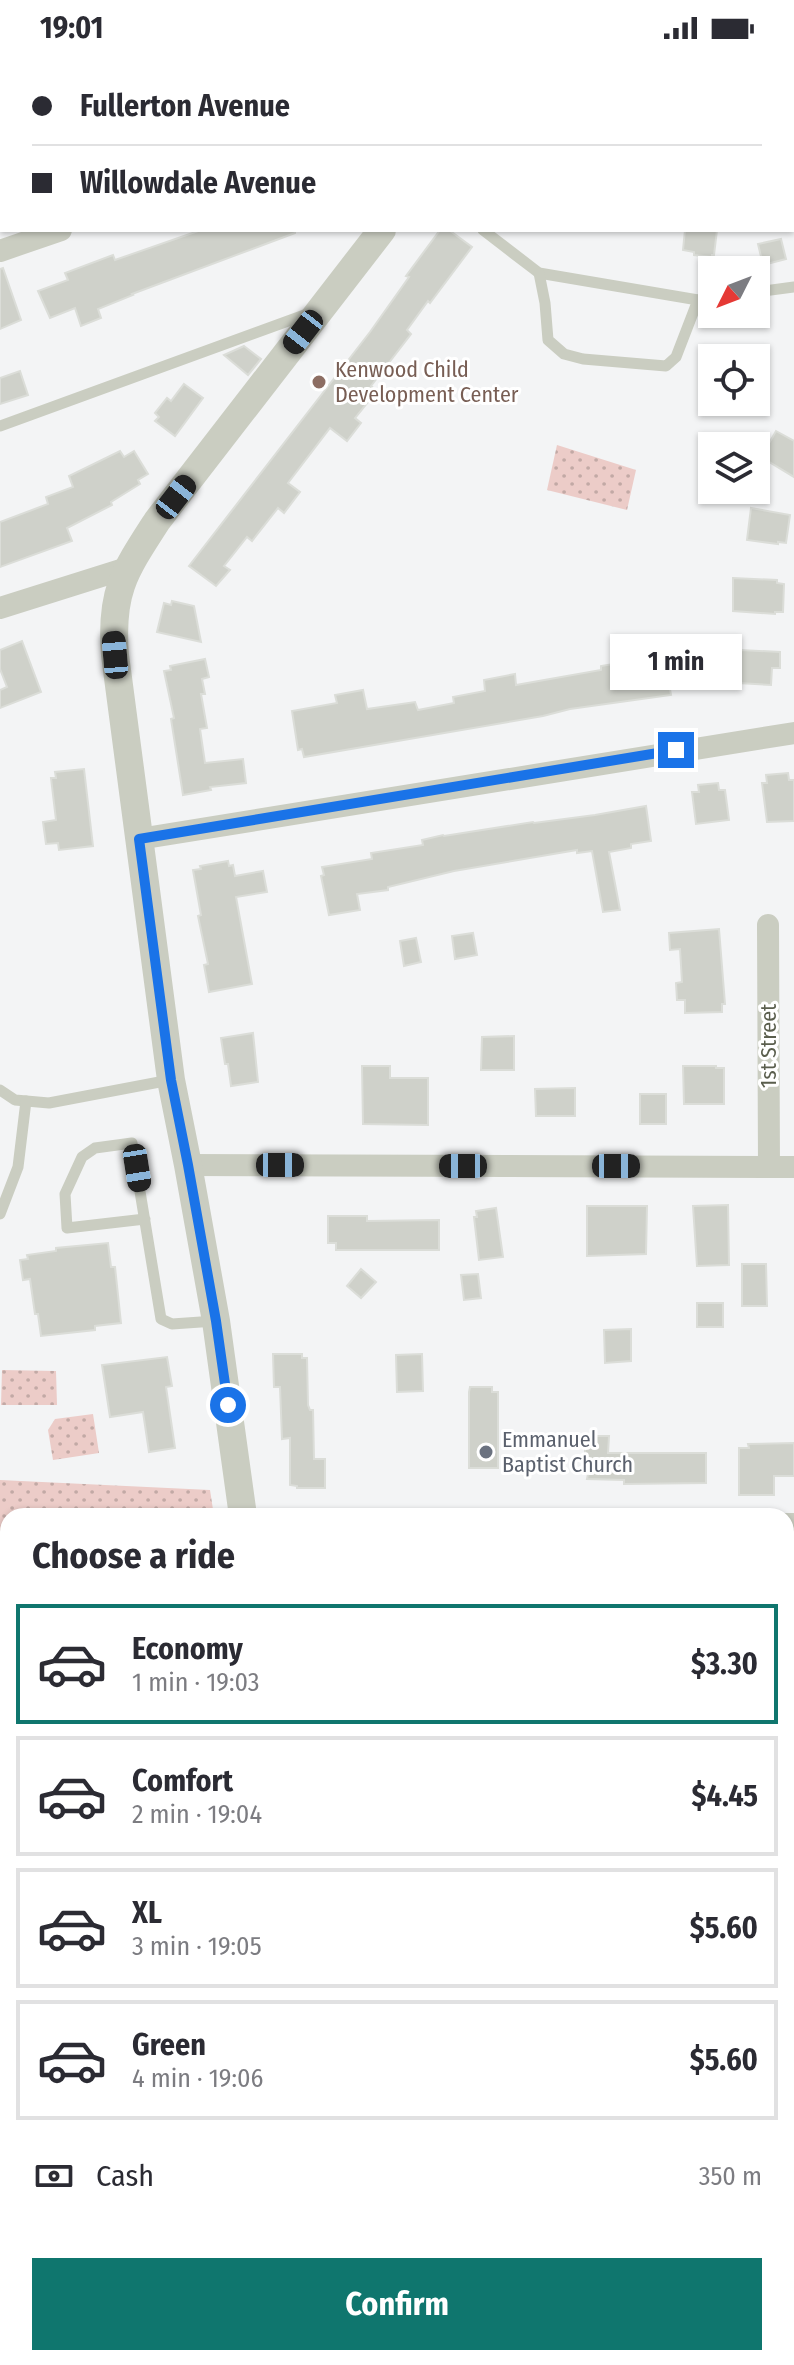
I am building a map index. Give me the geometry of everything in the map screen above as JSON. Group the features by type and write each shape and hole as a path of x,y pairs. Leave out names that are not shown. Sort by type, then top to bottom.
{"street":[{"path":"0,251 55,232"},
{"path":"242,1508 216,1321 171,1080 113,627 116,598 127,568 157,521 380,232"},
{"path":"0,608 127,568"},
{"path":"139,839 794,733"},
{"name":"1st Street","path":"768,925 769,1167"},
{"path":"188,1165 794,1167"}],"lane":[{"path":"486,232 539,273 698,300 676,357 666,366 583,359 564,354 548,340 539,273"},
{"path":"770,290 794,287"},
{"path":"0,426 321,309"},
{"path":"0,1091 15,1100 49,1103 171,1080"},
{"path":"0,1214 18,1167 26,1101"},
{"path":"145,1219 67,1228 65,1194 82,1157 95,1148 132,1143 145,1219 161,1319 172,1324 216,1321"}],"shaded area":[{"path":"557,445 636,470 627,510 547,490"},
{"path":"2,1370 56,1371 57,1405 1,1405"},
{"path":"93,1414 99,1453 53,1460 48,1430 55,1419"},
{"path":"0,1480 210,1490 213,1508 0,1508"}],"building":[{"path":"195,232 295,232 132,294 98,309 101,318 81,326 75,308 50,318 38,291 68,280 65,273 113,255 115,260"},
{"path":"439,232 452,232 472,247 430,303 428,301 407,330 411,334 371,386 377,391 355,418 361,423 347,441 330,428 288,483 300,492 284,513 278,508 252,541 247,537 224,566 230,570 216,586 189,566 370,332 409,277 406,276"},
{"path":"685,232 717,232 714,255 694,255 694,252 683,250"},
{"path":"781,239 786,259 770,263 770,256 761,256 758,244"},
{"path":"3,268 21,320 0,329 0,269"},
{"path":"244,346 261,359 248,375 224,355"},
{"path":"20,371 28,395 0,404 0,378"},
{"path":"184,384 203,398 175,436 155,421 159,417 155,413 167,398 171,401"},
{"path":"776,431 794,441 794,477 770,462 770,441"},
{"path":"120,451 124,457 134,451 148,474 138,480 140,484 111,502 112,505 67,528 72,541 0,567 0,522 48,504 46,497 73,487 69,476"},
{"path":"751,508 790,515 786,543 747,540"},
{"path":"733,578 777,580 777,583 784,584 783,612 733,611"},
{"path":"172,601 194,606 201,642 157,632 164,603 171,605"},
{"path":"22,641 41,692 0,708 0,690 7,687 0,669 0,650"},
{"path":"685,641 702,642 701,654 741,655 741,650 780,652 780,668 772,668 771,685 738,683 739,675 700,673 700,680 668,678 671,695 570,709 304,757 302,749 298,750 292,711 337,703 335,695 363,690 367,709 415,702 418,710 454,703 453,697 485,691 484,680 515,674 516,685 601,670 601,666 631,661 630,657 685,647"},
{"path":"205,659 209,677 202,679 205,694 201,694 207,728 200,729 205,763 243,759 246,783 210,787 211,790 183,795 171,719 174,718 164,671 171,670 170,666"},
{"path":"84,769 93,846 59,850 58,843 46,844 43,822 56,820 51,778 56,778 55,772"},
{"path":"788,773 789,780 794,780 794,821 767,822 762,783 767,783 766,775"},
{"path":"718,783 719,790 725,790 729,820 696,824 692,792 699,792 698,785"},
{"path":"646,806 651,841 609,852 620,910 603,912 592,851 577,853 577,850 454,871 388,887 388,890 357,894 360,910 329,915 322,867 372,859 371,853 423,845 422,840 443,835"},
{"path":"228,861 229,866 233,865 235,876 263,871 267,892 236,897 252,984 209,992 204,965 208,964 193,870"},
{"path":"719,929 725,1004 722,1004 722,1012 685,1013 685,1000 677,1000 676,983 682,982 680,949 670,950 669,933"},
{"path":"473,933 477,955 455,959 452,936"},
{"path":"416,938 421,962 404,966 400,941"},
{"path":"253,1033 258,1082 231,1086 221,1038"},
{"path":"514,1036 514,1070 481,1070 482,1037"},
{"path":"362,1066 390,1066 390,1078 428,1078 428,1125 363,1124"},
{"path":"683,1066 724,1068 724,1104 684,1104"},
{"path":"575,1088 575,1116 536,1116 535,1089"},
{"path":"640,1094 666,1094 666,1124 640,1124"},
{"path":"728,1205 729,1265 697,1266 693,1206"},
{"path":"587,1206 647,1206 646,1254 587,1256"},
{"path":"496,1208 503,1257 479,1260 474,1217 477,1217 476,1211"},
{"path":"328,1216 367,1216 367,1221 439,1220 439,1250 336,1250 336,1243 328,1243"},
{"path":"108,1243 111,1267 115,1267 121,1323 95,1326 95,1330 41,1336 30,1279 23,1280 20,1260 28,1259 27,1255 56,1251 56,1248"},
{"path":"742,1264 766,1264 767,1306 742,1306"},
{"path":"361,1269 376,1282 361,1298 347,1286"},
{"path":"478,1274 481,1298 464,1300 461,1275"},
{"path":"697,1303 723,1303 723,1327 697,1327"},
{"path":"631,1329 631,1361 605,1363 604,1330"},
{"path":"273,1354 302,1354 302,1358 307,1358 314,1459 325,1459 325,1488 290,1485 290,1438 282,1439 280,1387 274,1387"},
{"path":"422,1354 423,1391 397,1392 396,1355"},
{"path":"167,1357 172,1386 166,1387 175,1448 149,1452 143,1412 110,1417 102,1365"},
{"path":"470,1387 492,1387 492,1392 498,1392 498,1468 469,1468"},
{"path":"585,1436 609,1436 608,1453 706,1453 706,1483 624,1484 624,1480 587,1479"},
{"path":"794,1443 794,1476 774,1476 774,1495 739,1495 739,1448 749,1448 748,1444"}],"place":[{"name":"Kenwood Child Development Center","path":"319,382"},
{"name":"Emmanuel Baptist Church","path":"486,1452"}],"route":[{"path":"228,1405 216,1321 171,1080 139,839 676,750"}]}
